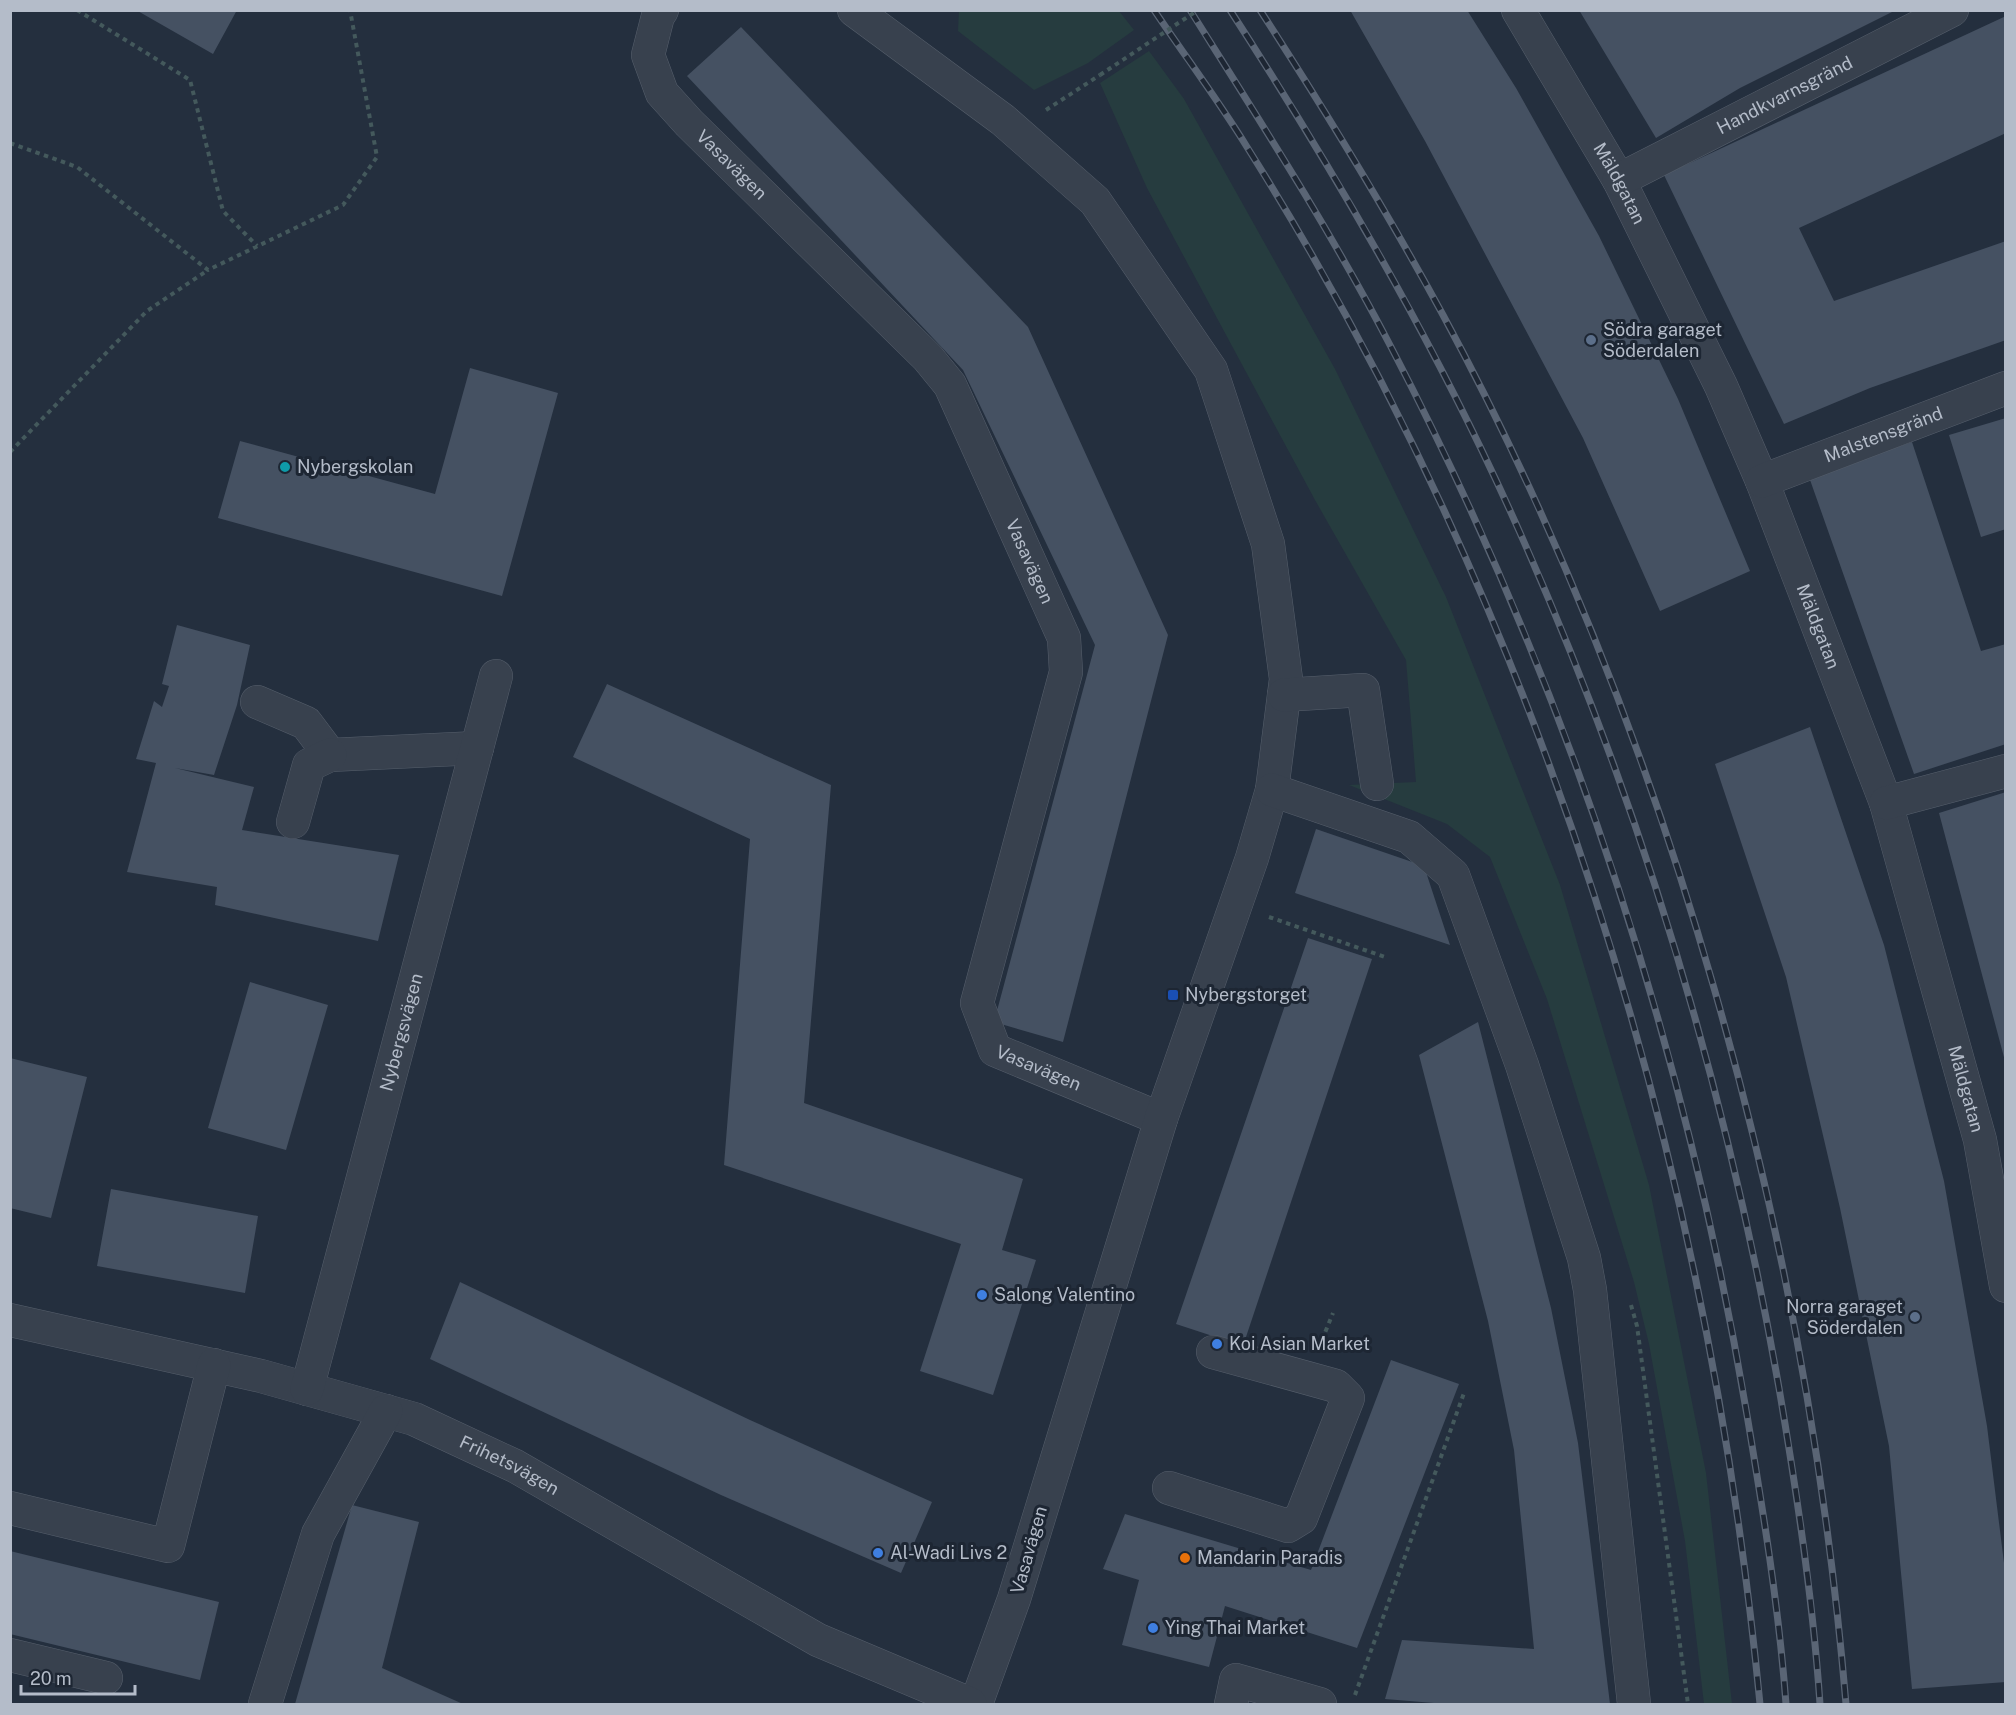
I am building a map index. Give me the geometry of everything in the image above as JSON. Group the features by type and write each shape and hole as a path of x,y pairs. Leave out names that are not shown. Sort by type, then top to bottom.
{"street":[{"name":"Vasavägen","path":"662,10 657,16 648,54 662,93 689,123 928,358 950,385 1064,638 1066,672 977,1003 995,1050 1161,1119"},
{"name":"Vasavägen","path":"854,10 1003,120 1095,201 1211,370 1268,544 1286,679 1272,790 1252,858 1161,1119 1014,1599 976,1704"},
{"name":"Mäldgatan","path":"1518,10 1619,180 1721,386 1762,481 1886,803 1993,1138 2006,1286"},
{"name":"Handkvarnsgränd","path":"1619,180 1952,10"},
{"name":"Malstensgränd","path":"1762,481 2006,388"},
{"name":"Nybergsvägen","path":"307,1389 496,676"},
{"path":"1284,695 1364,690 1377,784"},
{"path":"257,702 306,723 330,755"},
{"path":"293,822 309,765 330,755 477,748"},
{"path":"1886,803 2006,771"},
{"path":"1272,790 1409,837 1453,874 1522,1065 1584,1258 1592,1302 1634,1704"},
{"name":"Frihetsvägen","path":"10,1320 214,1365 414,1419 515,1466 818,1640 970,1704"},
{"path":"1169,1488 1288,1526 1301,1518 1348,1398 1336,1386 1213,1352"},
{"path":"10,1508 168,1546 214,1365"},
{"path":"265,1704 318,1534 386,1411"},
{"path":"10,1654 106,1678"},
{"path":"1231,1704 1236,1680 1316,1704"}],"path":[{"path":"77,10 190,80 223,211 257,246"},
{"path":"10,452 147,311 208,270 343,205 377,158 351,10"},
{"path":"1045,111 1198,10"},
{"path":"10,143 77,167 208,270"},
{"path":"1265,916 1385,957"},
{"path":"1322,1340 1333,1313"},
{"path":"1352,1704 1464,1393"}],"green space":[{"path":"959,10 1119,11 1134,30 1088,63 1034,90 958,31"},
{"path":"1149,51 1184,99 1335,369 1446,597 1560,885 1649,1185 1706,1473 1732,1704 1704,1704 1685,1541 1649,1344 1634,1282 1547,999 1490,857 1447,824 1349,785 1416,782 1406,660 1315,500 1147,188 1100,83"}],"building":[{"path":"136,10 237,10 213,54"},
{"name":"Södra garaget Söderdalen","path":"1350,10 1467,10 1516,88 1599,236 1678,399 1750,571 1660,611 1583,438 1425,141"},
{"path":"1579,10 1896,10 1740,88 1656,138"},
{"path":"2006,16 2006,133 1799,228 1834,301 2006,241 2006,340 1870,388 1784,424 1664,175"},
{"path":"741,27 1028,327 1168,635 1063,1042 994,1022 1095,645 963,370 687,76"},
{"name":"Nybergskolan","path":"470,368 558,393 502,596 218,518 240,441 435,494"},
{"path":"2006,418 2006,529 1981,537 1949,435"},
{"path":"1912,442 1981,651 2006,644 2006,744 1914,774 1809,477"},
{"path":"177,625 250,645 237,705 214,775 175,768 254,787 242,830 399,855 378,941 215,905 217,887 127,872 156,763 136,759 154,701 162,707 169,686 162,684"},
{"path":"607,684 831,785 804,1103 1023,1179 1002,1250 1036,1260 993,1395 920,1371 961,1244 724,1165 750,839 573,757"},
{"name":"Norra garaget Söderdalen","path":"1810,727 1884,945 1944,1181 1987,1426 2006,1579 2006,1682 1912,1689 1889,1446 1840,1208 1786,977 1715,764"},
{"path":"2006,792 2006,1061 2005,1061 1939,813"},
{"path":"1316,829 1424,866 1450,945 1295,893"},
{"path":"1308,938 1372,959 1243,1346 1176,1324"},
{"path":"250,982 328,1005 286,1150 208,1128"},
{"path":"1478,1022 1551,1308 1578,1443 1610,1704 1446,1704 1385,1699 1402,1640 1534,1649 1514,1450 1488,1321 1419,1055"},
{"path":"10,1058 87,1077 51,1218 10,1208"},
{"path":"111,1189 258,1216 245,1293 97,1266"},
{"path":"460,1282 750,1420 932,1502 901,1573 721,1495 430,1359"},
{"path":"1391,1360 1459,1384 1357,1648 1225,1606 1209,1667 1122,1645 1139,1580 1103,1569 1125,1514 1311,1570"},
{"path":"352,1505 419,1522 382,1668 463,1704 295,1704"},
{"path":"10,1551 219,1602 200,1680 10,1634"}],"railway":[{"path":"1154,10 1247,147 1352,326 1444,511 1525,701 1594,896 1652,1094 1699,1295 1735,1499 1760,1704"},
{"path":"1190,10 1344,261 1391,347 1454,475 1512,604 1564,735 1611,867 1653,1001 1690,1137 1721,1275 1765,1523 1786,1704"},
{"path":"1230,10 1302,124 1371,240 1466,418 1544,587 1589,698 1630,810 1701,1038 1757,1271 1798,1506 1809,1586 1820,1704"},
{"path":"1260,10 1400,237 1443,315 1524,475 1596,642 1659,813 1714,989 1760,1167 1798,1346 1826,1526 1846,1704"}],"place":[{"name":"Södra garaget Söderdalen","path":"1591,340"},
{"name":"Nybergskolan","path":"285,467"},
{"name":"Nybergstorget","path":"1173,995"},
{"name":"Salong Valentino","path":"982,1295"},
{"name":"Norra garaget Söderdalen","path":"1915,1317"},
{"name":"Koi Asian Market","path":"1217,1344"},
{"name":"Al-Wadi Livs 2","path":"878,1553"},
{"name":"Mandarin Paradis","path":"1185,1558"},
{"name":"Ying Thai Market","path":"1153,1628"}]}
